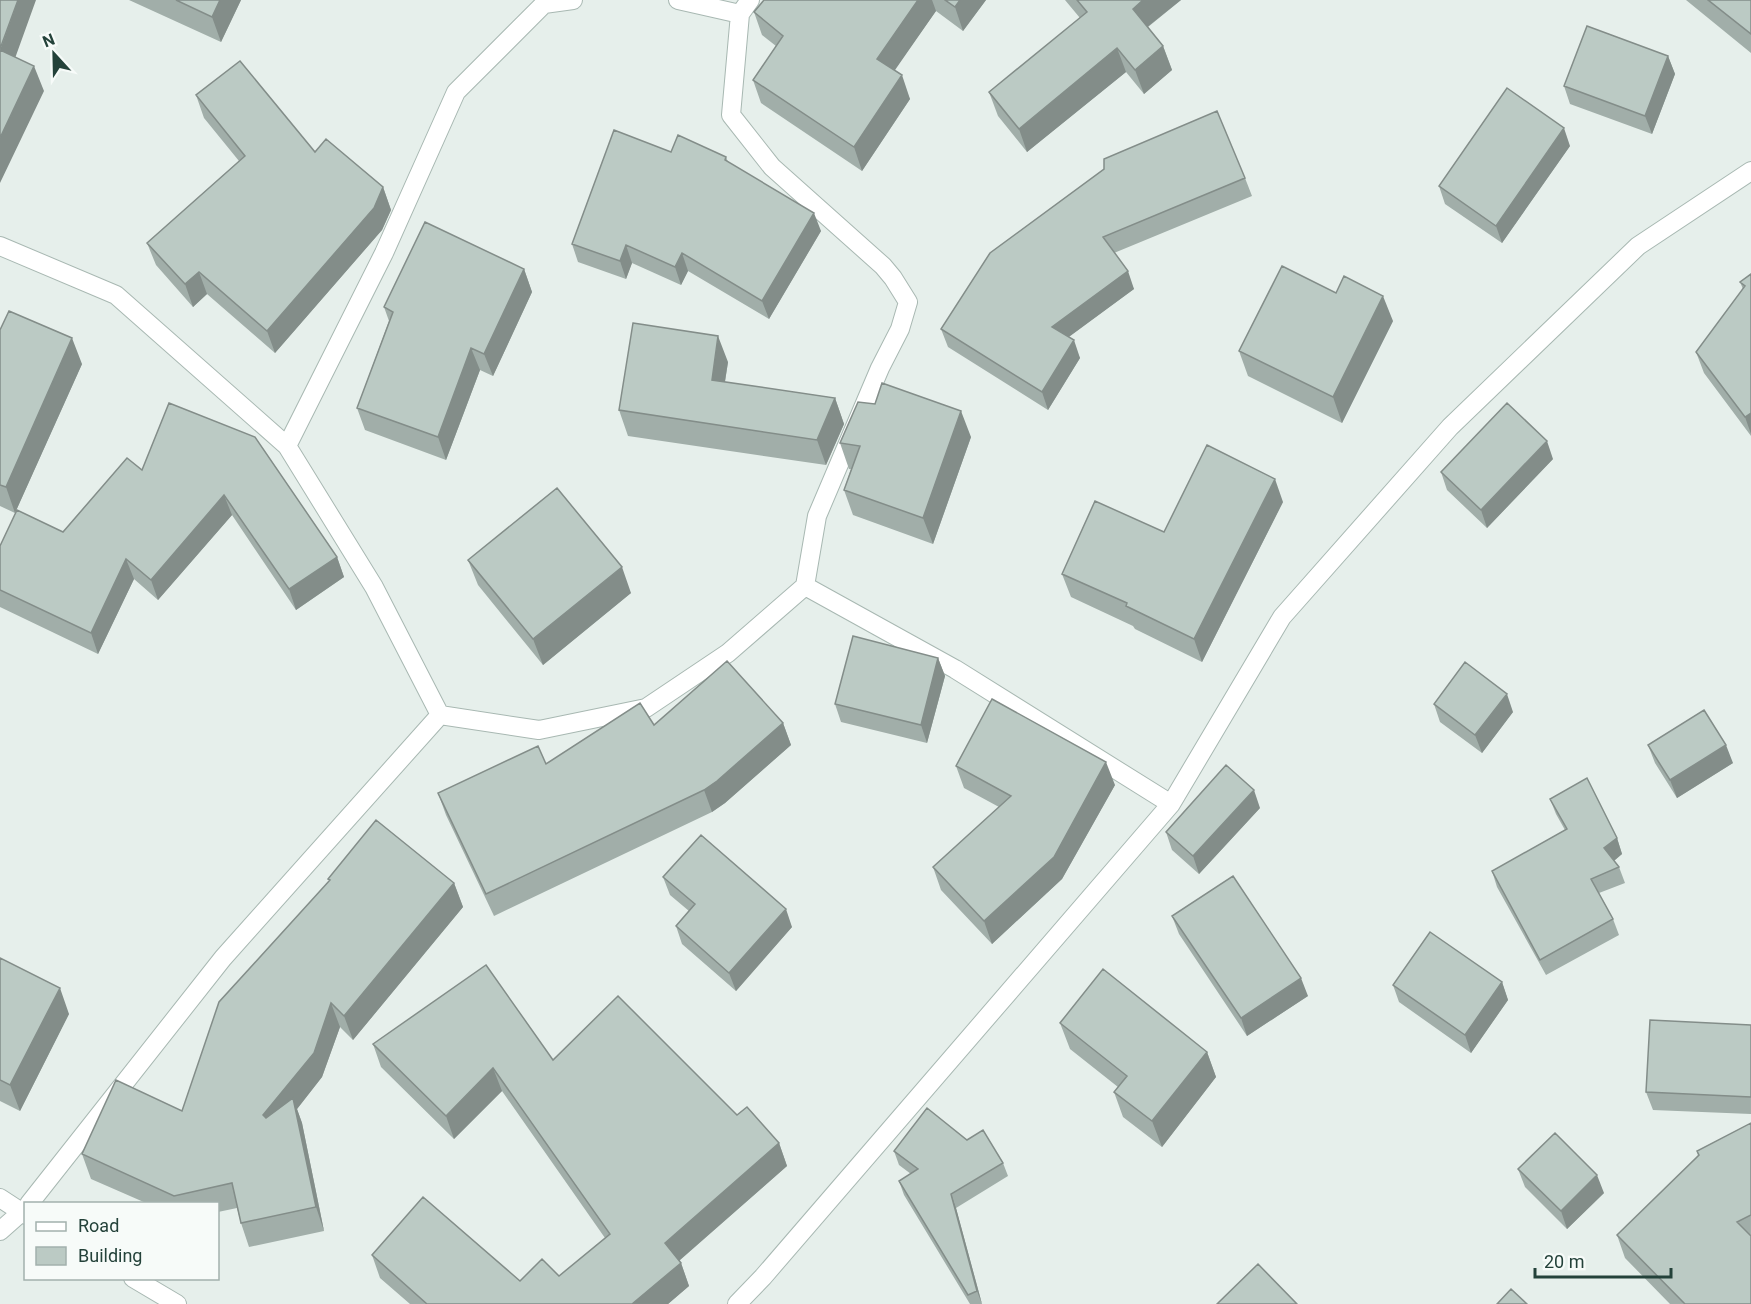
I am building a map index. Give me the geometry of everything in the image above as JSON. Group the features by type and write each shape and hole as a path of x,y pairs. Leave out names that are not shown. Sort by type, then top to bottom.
{"street":[{"path":"287,446 384,254 456,92 544,4 573,0"},
{"path":"440,715 539,730 645,708 728,653 806,586 817,516 880,368 900,330 908,302 893,278 883,266 772,167 731,115 745,7 678,0"},
{"path":"737,1304 763,1277 1171,804 1282,617 1450,427 1638,246 1751,171"},
{"path":"0,246 116,295 287,446 374,587 440,715"},
{"path":"806,586 955,669 1171,804"},
{"path":"31,1202 223,958 440,715"},
{"path":"0,1198 24,1210"},
{"path":"0,1231 24,1211"},
{"path":"136,1280 177,1304"}],"building":[{"path":"0,0 18,0 0,49"},
{"path":"176,0 220,0 212,17"},
{"path":"764,0 918,0 877,59 902,75 854,147 753,80 783,36 754,12"},
{"path":"945,0 960,0 955,7"},
{"path":"1077,0 1143,0 1133,9 1163,46 1135,70 1117,48 1019,129 989,92 1087,12"},
{"path":"1708,0 1751,0 1751,34"},
{"path":"1587,26 1668,56 1645,116 1564,86"},
{"path":"0,50 34,66 0,138"},
{"path":"240,61 315,152 326,139 383,187 374,208 267,331 199,272 185,284 147,243 245,156 196,95"},
{"path":"1507,88 1564,128 1496,226 1439,186"},
{"path":"1217,111 1245,178 1103,237 1128,271 1052,327 1074,340 1042,392 941,329 990,253 1104,169 1104,159"},
{"path":"614,130 671,152 678,135 726,157 725,160 814,213 762,301 682,253 675,267 626,245 620,261 572,244"},
{"path":"425,222 524,269 484,354 471,348 438,437 357,408 393,312 384,307"},
{"path":"1282,266 1336,293 1344,276 1383,296 1333,397 1239,351"},
{"path":"1751,274 1751,413 1745,417 1696,352 1745,286 1740,282"},
{"path":"9,311 72,338 6,487 0,485 0,330"},
{"path":"633,323 718,336 712,380 835,398 817,440 619,410"},
{"path":"882,383 961,411 923,518 844,490 860,446 840,443 858,402 875,404"},
{"path":"169,403 255,437 337,557 289,589 224,495 151,580 126,559 91,633 0,590 0,546 17,510 63,532 127,458 142,470"},
{"path":"1507,403 1547,441 1481,510 1441,472"},
{"path":"1207,445 1275,479 1194,639 1126,606 1127,603 1062,574 1095,501 1164,532"},
{"path":"557,488 622,567 533,639 468,560"},
{"path":"853,636 938,658 921,725 835,704"},
{"path":"727,661 783,723 704,790 486,894 438,793 538,746 546,764 640,703 654,725"},
{"path":"1465,662 1507,694 1475,735 1434,704"},
{"path":"992,699 1106,762 1054,857 984,921 933,867 1011,796 956,766"},
{"path":"1704,710 1726,745 1670,780 1648,745"},
{"path":"1226,765 1254,790 1193,856 1166,832"},
{"path":"1587,778 1617,838 1604,848 1619,867 1591,879 1613,919 1540,960 1492,871 1567,829 1550,799"},
{"path":"376,820 454,883 344,1016 331,1003 314,1053 263,1115 266,1118 293,1098 316,1207 241,1223 232,1183 174,1196 82,1154 116,1080 182,1111 219,1002 330,880 328,879"},
{"path":"701,835 786,909 729,973 676,926 695,904 663,877"},
{"path":"1233,876 1301,978 1241,1018 1172,916"},
{"path":"1430,932 1502,982 1465,1035 1393,985"},
{"path":"0,958 60,988 10,1085 0,1080"},
{"path":"486,965 553,1060 618,996 737,1115 747,1107 779,1143 665,1243 681,1263 632,1304 427,1304 372,1255 423,1197 520,1281 542,1259 559,1276 610,1234 493,1068 446,1116 373,1044"},
{"path":"1103,969 1207,1052 1152,1121 1114,1092 1127,1076 1060,1023"},
{"path":"1650,1020 1751,1025 1751,1097 1646,1092"},
{"path":"927,1108 967,1140 983,1130 1003,1163 951,1194 977,1291 968,1295 899,1181 918,1169 894,1151"},
{"path":"1751,1123 1751,1215 1737,1222 1751,1236 1751,1304 1685,1304 1617,1235 1699,1155 1697,1151"},
{"path":"1555,1133 1597,1175 1561,1211 1518,1169"},
{"path":"1258,1264 1297,1304 1217,1304"},
{"path":"1511,1289 1527,1304 1497,1304"}]}
